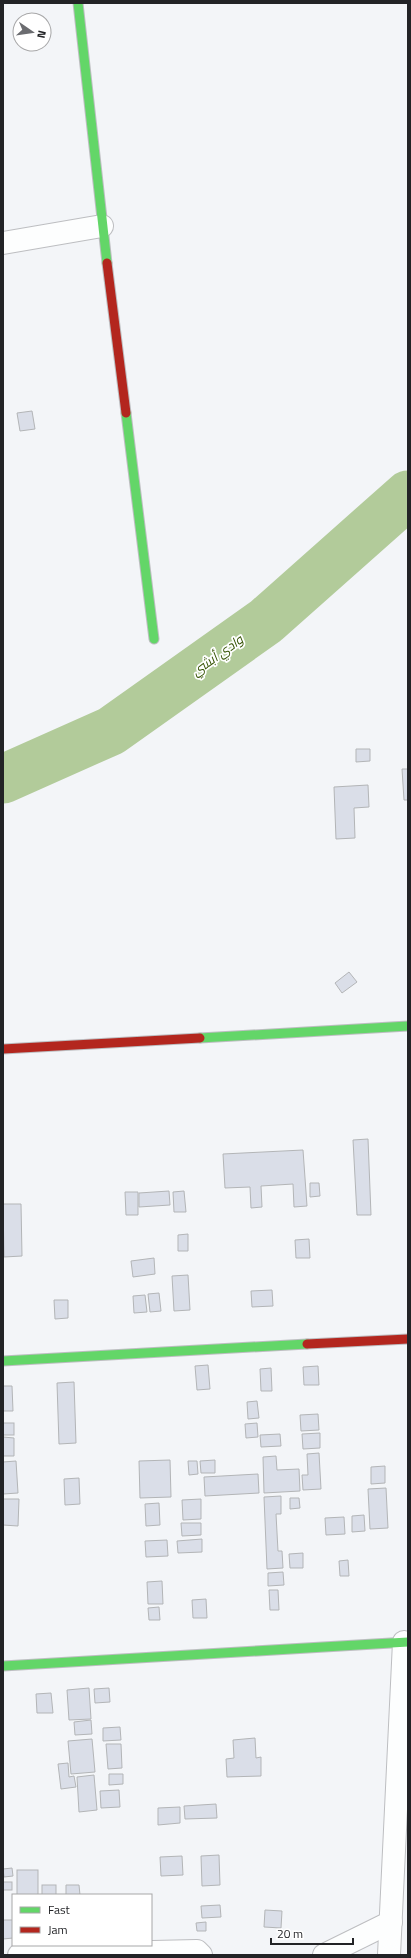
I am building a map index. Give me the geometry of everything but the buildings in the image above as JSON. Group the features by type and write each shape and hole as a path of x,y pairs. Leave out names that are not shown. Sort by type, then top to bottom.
{"street":[{"path":"78,3 102,226 154,639"},
{"path":"3,243 102,226"},
{"path":"3,1049 408,1026"},
{"path":"3,1361 408,1339"},
{"path":"3,1666 406,1642 389,1955"},
{"path":"324,1955 391,1922"},
{"path":"19,1955 197,1950 201,1955"}],"waterway":[{"name":"وادي أبشي","path":"3,779 111,731 266,621 408,495"}],"traffic: fast":[{"path":"78,3 107,263"},
{"path":"126,413 154,639"},
{"path":"200,1038 408,1026"},
{"path":"3,1361 307,1344"},
{"path":"3,1666 408,1642"}],"traffic: jam":[{"path":"107,263 126,413"},
{"path":"3,1049 200,1038"},
{"path":"307,1344 408,1339"}]}
